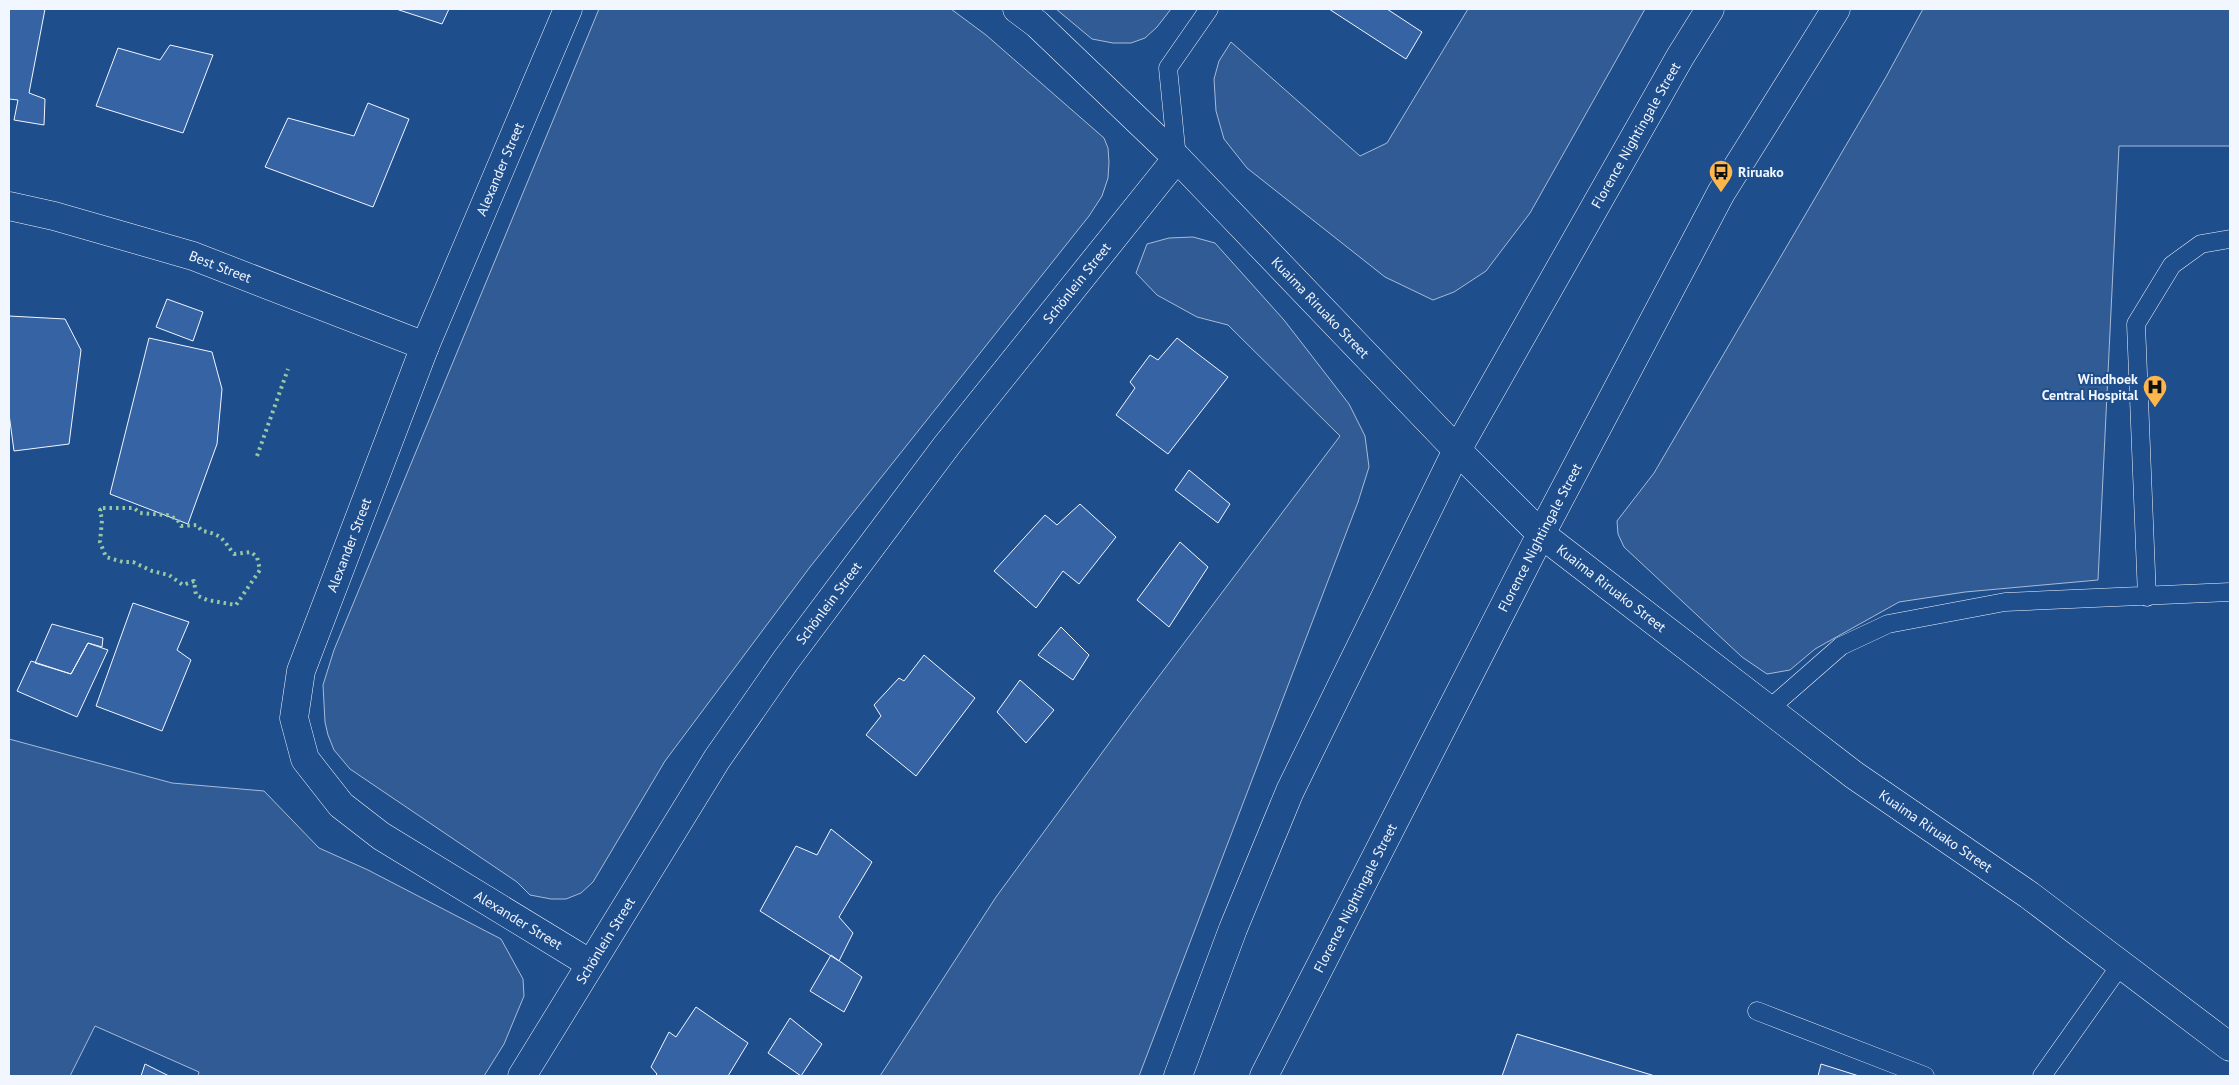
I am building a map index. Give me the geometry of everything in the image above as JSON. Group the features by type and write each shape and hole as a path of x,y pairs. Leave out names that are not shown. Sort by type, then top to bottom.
{"street":[{"name":"Alexander Street","path":"568,9 425,346 301,671 294,718 305,759 341,805 380,836 590,963"},
{"name":"Kuaima Riruako Street","path":"1017,9 1037,24 1177,158 1457,450 1541,534 1854,775 2029,895 2122,963 2230,1047"},
{"name":"Florence Nightingale Street","path":"1178,1076 1233,929 1290,791 1457,450 1676,65 1710,9"},
{"name":"Florence Nightingale Street","path":"1264,1076 1541,534 1721,193 1836,9"},
{"name":"Schönlein Street","path":"522,1076 717,759 786,660 947,445 1177,158"},
{"name":"Best Street","path":"9,206 54,216 193,256 425,346"}],"lane":[{"path":"1177,158 1168,68 1209,9"},
{"path":"2147,597 2136,324 2172,265 2201,244 2230,239"},
{"path":"1769,709 1841,646 1888,624 2005,602 2230,592"},
{"path":"2042,1076 2122,963"},
{"path":"1757,1011 1925,1076"}],"shaded area":[{"path":"599,9 951,9 986,35 1104,138 1108,148 1109,162 1108,178 1102,196 1089,216 810,567 665,761 593,882 581,893 566,899 551,899 530,895 517,882 350,769 334,750 328,735 325,722 323,685 334,650"},
{"path":"1056,9 1171,9 1157,27 1145,38 1131,43 1113,43 1092,39"},
{"path":"1468,9 1645,9 1530,213 1486,271 1454,292 1433,300 1385,277 1247,168 1224,139 1216,111 1214,79 1219,61 1231,42 1360,156 1387,143"},
{"path":"1923,9 2230,9 2230,146 2119,146 2098,580 1965,592 1899,602 1815,649 1790,670 1767,674 1742,657 1624,547 1618,534 1617,521 1654,473 1886,77"},
{"path":"1193,237 1215,243 1284,320 1349,404 1365,436 1369,467 1358,502 1139,1076 880,1076 996,897 1132,712 1340,436 1228,325 1197,317 1157,295 1136,273 1147,244 1169,238"},
{"path":"9,739 172,783 264,791 319,848 368,870 501,939 523,979 524,996 504,1044 484,1076 198,1076 199,1072 95,1026 70,1076 9,1076"}],"building":[{"path":"9,9 45,9 29,93 45,99 44,125 14,120 18,100 9,99"},
{"path":"396,9 449,9 442,24"},
{"path":"1329,9 1387,9 1422,32 1406,59"},
{"path":"170,45 213,55 183,133 96,106 118,48 160,60"},
{"path":"368,103 409,119 373,207 265,167 288,118 354,136"},
{"path":"167,299 203,312 193,341 156,327"},
{"path":"9,316 65,319 81,350 69,444 14,451 9,414"},
{"path":"149,338 212,352 222,389 217,444 188,524 110,494"},
{"path":"1177,338 1228,377 1168,454 1116,415 1135,388 1130,382 1150,355 1158,360"},
{"path":"1189,470 1230,504 1218,523 1175,490"},
{"path":"1080,504 1116,537 1079,584 1063,571 1036,608 994,571 1045,515 1057,525"},
{"path":"1180,542 1208,567 1169,627 1137,600"},
{"path":"133,603 189,622 177,650 191,660 162,731 96,706"},
{"path":"52,624 103,638 102,647 88,643 71,674 35,663"},
{"path":"1061,627 1089,655 1073,680 1038,655"},
{"path":"88,643 108,650 77,717 17,691 31,661 71,674"},
{"path":"924,655 975,698 916,776 866,735 881,716 874,705 899,678 904,681"},
{"path":"1020,680 1054,710 1026,743 997,712"},
{"path":"831,829 872,862 839,917 853,933 839,961 760,911 796,846 817,855"},
{"path":"831,955 862,977 844,1012 810,991"},
{"path":"696,1007 748,1043 728,1076 655,1076 657,1074 651,1067 669,1032 676,1037"},
{"path":"790,1018 822,1044 801,1076 768,1053"},
{"path":"1517,1034 1655,1076 1502,1076"},
{"path":"145,1064 169,1076 141,1076"},
{"path":"1821,1064 1859,1076 1818,1076"}],"hedge":[{"path":"257,456 288,369"},
{"path":"103,508 134,508 140,513 167,515 177,519 181,526 197,525 202,531 221,538 234,554 251,552 257,557 260,570 236,605 207,600 196,595 194,581 183,585 169,575 152,571 133,562 123,562 106,557 100,542 102,520 100,510 103,508"}],"place":[{"name":"Riruako","path":"1721,193"},
{"name":"Windhoek Central Hospital","path":"2155,408"}]}
